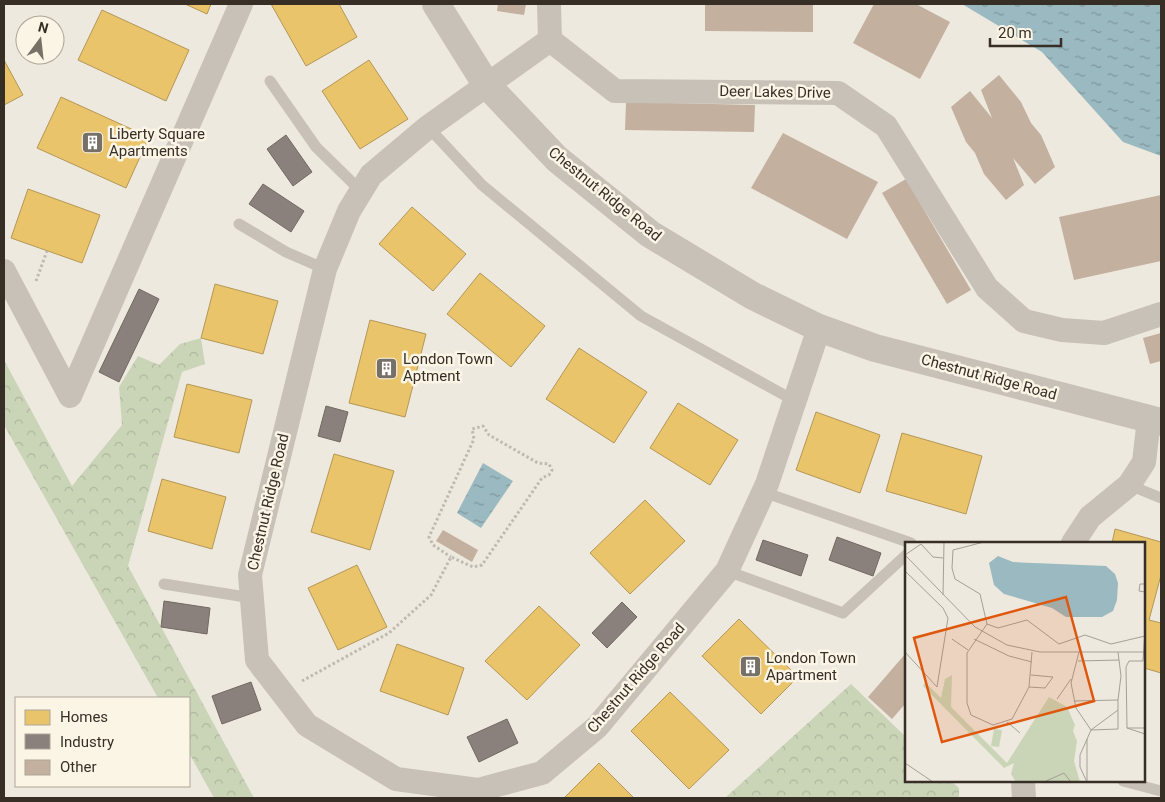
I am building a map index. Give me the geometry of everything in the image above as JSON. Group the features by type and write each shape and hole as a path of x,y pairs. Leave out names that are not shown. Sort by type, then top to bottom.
{"street":[{"path":"4,271 70,396 241,4"},
{"name":"Chestnut Ridge Road","path":"436,4 486,84 557,158 650,234 752,296 819,328 875,348 1155,421"},
{"path":"486,84 550,40 549,4"},
{"name":"Deer Lakes Drive","path":"550,40 615,91 838,93 886,126 987,288 1024,321 1062,330 1104,333 1161,314"},
{"name":"Chestnut Ridge Road","path":"486,84 428,127 371,175 349,211 326,270 251,568 257,660 307,725 396,779 478,790 502,791 542,773 597,727 727,571 763,492 819,328"},
{"path":"1073,542 1090,517 1130,485 1144,462 1155,421"},
{"path":"1023,782 1024,798"}],"lane":[{"path":"270,81 316,147 361,192"},
{"path":"428,127 482,185 641,316 795,401"},
{"path":"239,224 286,252 326,270"},
{"path":"1130,485 1161,498"},
{"path":"763,492 908,542"},
{"path":"727,571 843,613 905,556"},
{"path":"164,584 252,598"},
{"path":"1128,782 1161,791"}],"path":[{"path":"483,426 489,435 538,463 549,464 552,470 549,475 542,478 482,565 473,568 451,557 433,545 429,536 474,439 472,429 483,426"},
{"path":"282,693 389,633 430,595 451,557"}],"green space":[{"path":"201,338 205,364 182,372 128,566 254,798 214,798 190,755 190,697 157,697 4,425 4,360 72,486 122,425 119,387 138,356 159,365 180,344"},
{"path":"851,684 905,736 905,782 952,782 959,788 959,798 725,798"}],"water":[{"path":"962,4 1161,4 1161,156 1123,142 1042,52"},
{"path":"483,463 513,481 481,528 457,513"}],"building: Homes":[{"path":"185,4 211,4 207,14"},
{"path":"271,4 339,4 357,37 306,66"},
{"name":"Liberty Square Apartments","path":"102,10 189,50 166,101 78,60"},
{"path":"4,60 23,95 4,105"},
{"path":"369,60 408,119 360,149 322,91"},
{"name":"Liberty Square Apartments","path":"61,97 149,137 126,188 37,148"},
{"path":"28,189 100,215 82,263 11,238"},
{"path":"412,207 466,254 433,291 379,244"},
{"path":"480,273 545,326 511,367 447,314"},
{"path":"215,284 278,301 263,354 201,338"},
{"name":"London Town Aptment","path":"370,320 426,334 405,417 349,403"},
{"path":"579,348 647,392 614,443 546,399"},
{"path":"187,384 252,400 239,453 174,437"},
{"path":"678,403 738,440 710,485 650,448"},
{"path":"816,412 880,435 860,493 796,470"},
{"path":"902,433 982,456 966,514 886,491"},
{"path":"334,454 394,471 370,550 311,532"},
{"path":"162,479 226,497 212,549 148,531"},
{"path":"645,500 685,541 630,594 590,553"},
{"path":"1115,529 1161,542 1161,575 1149,620 1161,623 1161,673 1145,668 1145,542 1112,542"},
{"path":"357,565 387,627 338,650 308,588"},
{"path":"539,606 580,645 527,700 485,661"},
{"name":"London Town Apartment","path":"739,619 798,677 761,714 702,656"},
{"path":"397,644 464,668 448,715 380,691"},
{"path":"670,692 729,750 689,789 631,731"},
{"path":"599,763 634,798 564,798"}],"building: Industry":[{"path":"286,135 312,172 293,186 267,149"},
{"path":"263,184 304,211 291,232 249,204"},
{"path":"139,289 159,299 119,382 99,372"},
{"path":"326,406 348,412 340,442 318,436"},
{"path":"837,537 881,553 873,576 829,560"},
{"path":"763,540 808,555 801,576 756,560"},
{"path":"164,601 210,608 207,634 161,627"},
{"path":"622,602 637,617 607,648 592,633"},
{"path":"251,682 261,710 222,724 212,696"},
{"path":"507,719 518,743 479,762 467,737"}],"building: Other":[{"path":"498,4 526,4 524,15 497,11"},
{"path":"705,4 813,4 813,32 705,31"},
{"path":"874,4 916,4 950,22 920,79 853,43"},
{"path":"999,75 1021,102 1031,123 1041,135 1055,167 1035,184 1013,158 1024,185 1006,200 984,174 975,153 966,142 951,107 970,91 992,118 981,90"},
{"path":"626,102 755,105 754,132 625,130"},
{"path":"783,133 878,182 847,239 751,188"},
{"path":"906,179 971,290 947,304 882,193"},
{"path":"1161,195 1161,261 1074,280 1059,217"},
{"path":"1161,333 1161,361 1150,364 1143,338"},
{"path":"443,530 478,550 472,562 436,541"},
{"path":"905,654 905,704 892,719 868,697"}],"place":[{"name":"Liberty Square Apartments","path":"93,143"},
{"name":"London Town Aptment","path":"387,368"},
{"name":"London Town Apartment","path":"750,667"}]}
